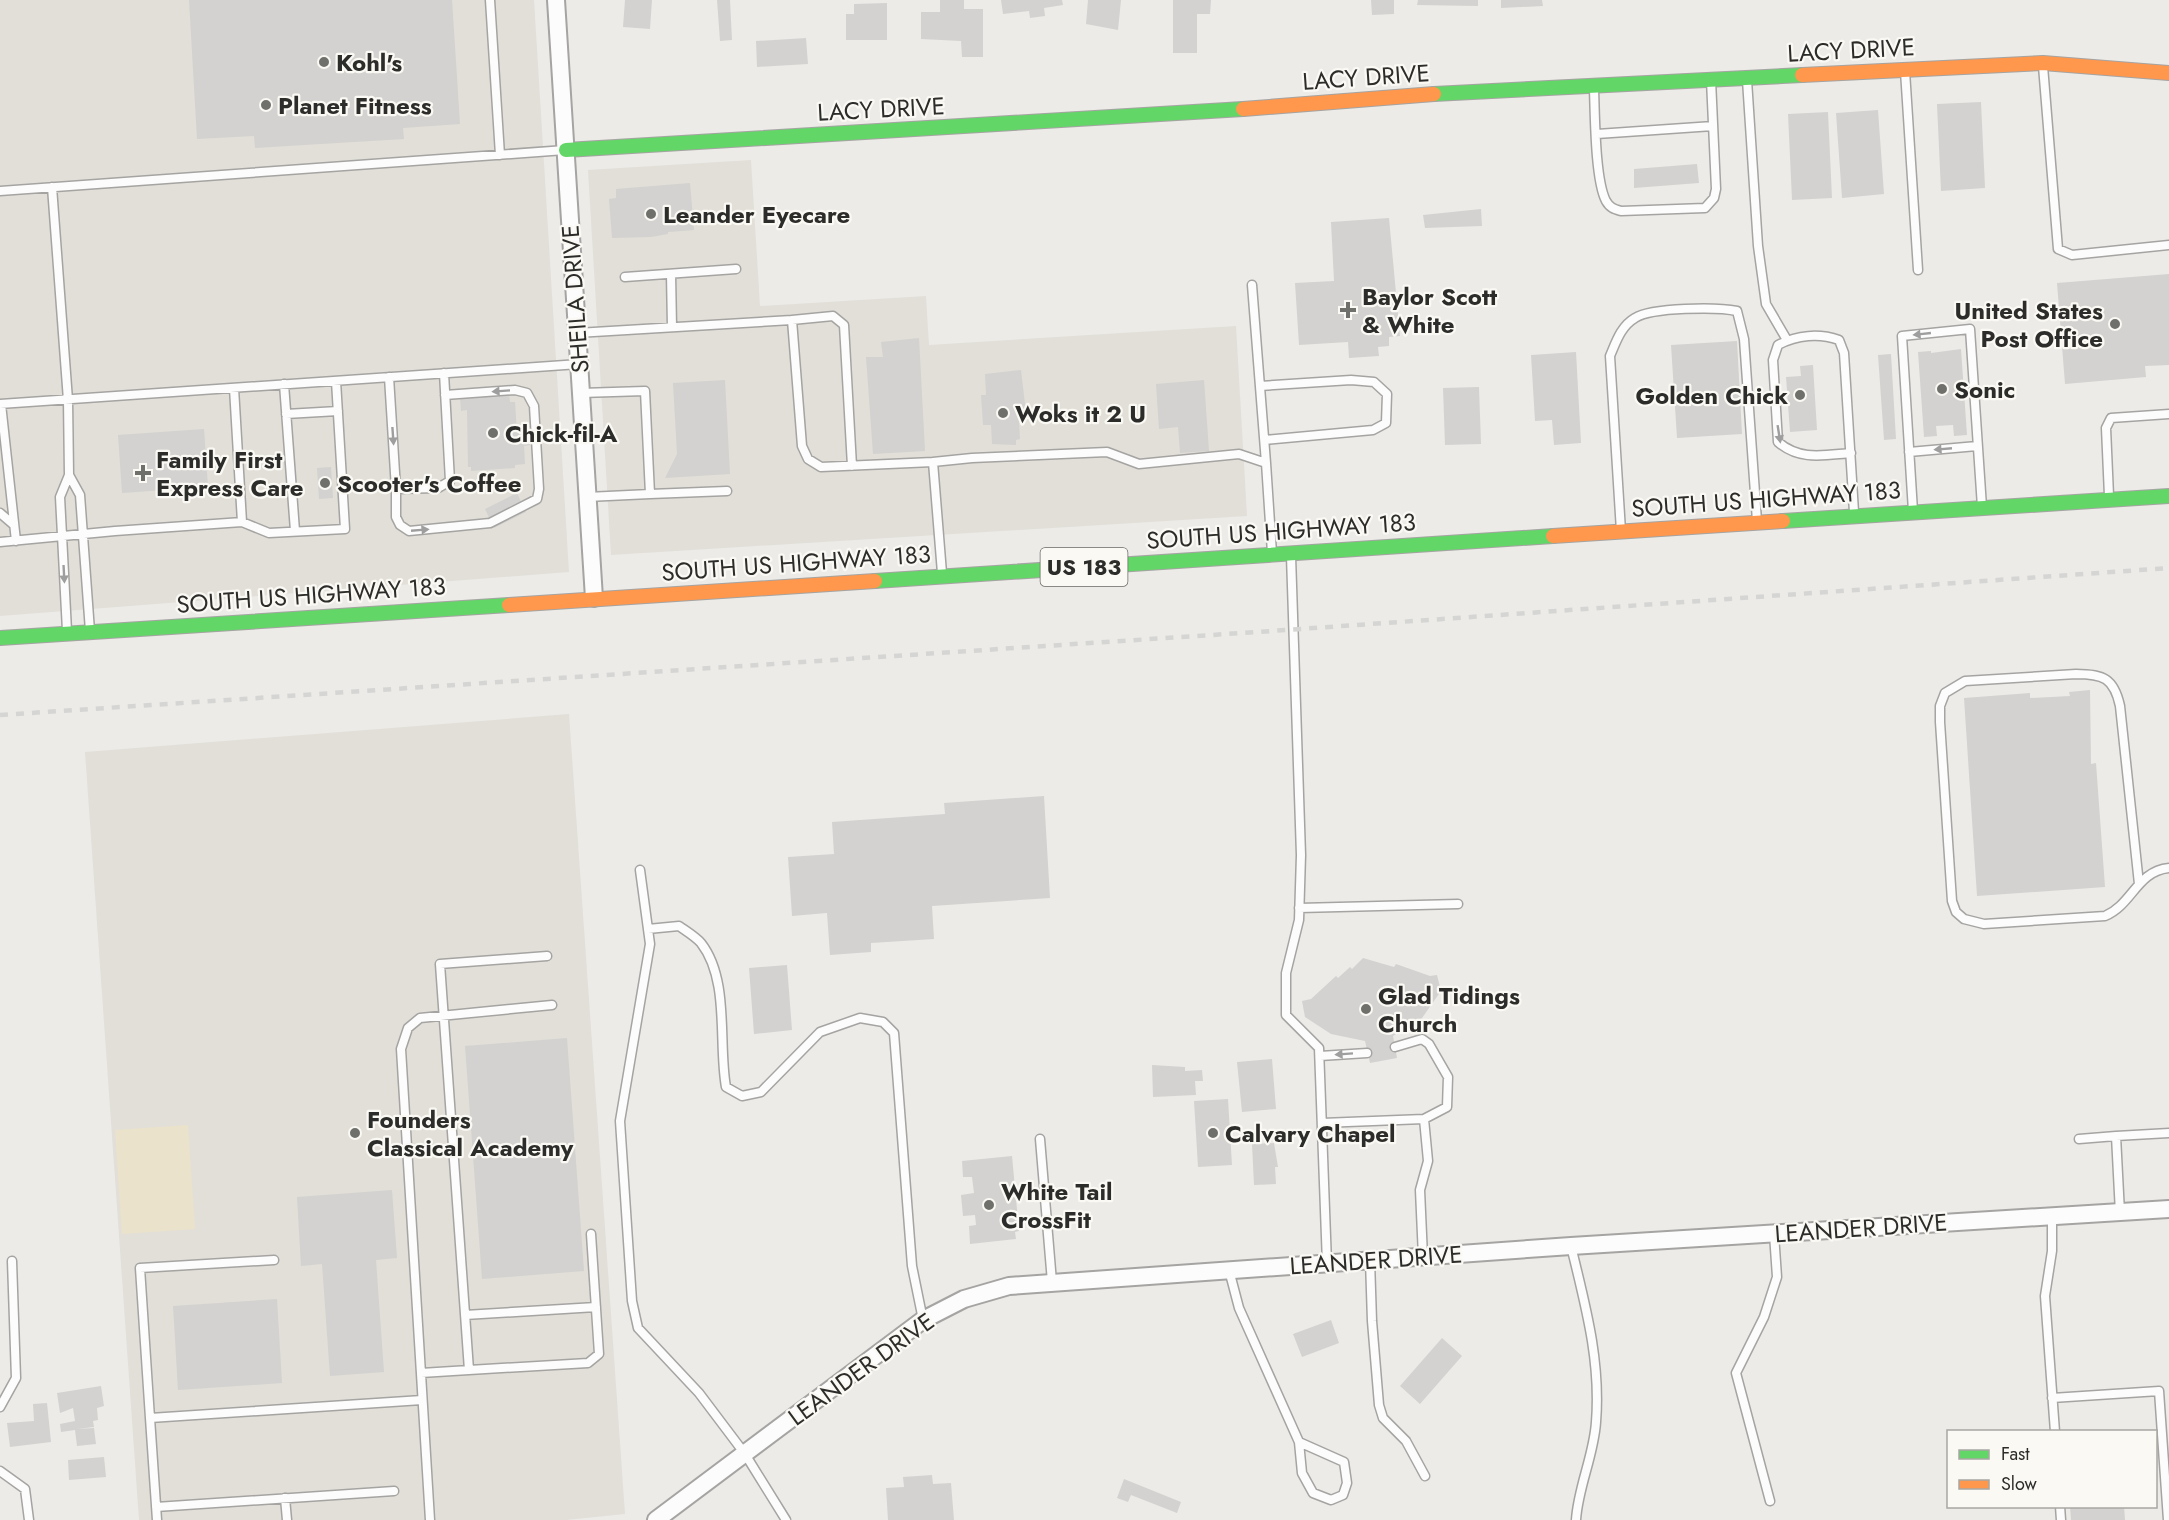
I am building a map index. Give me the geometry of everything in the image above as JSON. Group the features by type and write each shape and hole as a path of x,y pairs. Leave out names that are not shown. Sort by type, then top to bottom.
{"main road":[{"name":"LACY DRIVE","path":"566,150 1593,86 2043,63 2169,73"},
{"name":"SOUTH US HIGHWAY 183","path":"0,638 2169,496"}],"street":[{"name":"SHEILA DRIVE","path":"556,0 594,598"},
{"name":"LEANDER DRIVE","path":"656,1520 923,1320 964,1299 987,1292 1052,1282 1571,1246 2169,1209"}],"lane":[{"path":"490,0 500,155"},
{"path":"2043,63 2058,249 2072,255 2169,245"},
{"path":"1905,70 1918,270"},
{"path":"1747,78 1758,246 1766,304 1787,340"},
{"path":"1593,86 1605,199 1612,208 1621,211 1705,208 1713,198 1716,189 1711,80"},
{"path":"1597,134 1713,126"},
{"path":"0,191 566,150"},
{"path":"52,187 68,400 69,475 60,497 67,634"},
{"path":"625,277 736,269"},
{"path":"670,274 672,327"},
{"path":"1252,285 1272,554"},
{"path":"1621,531 1610,356 1618,335 1635,318 1655,312 1737,311 1744,339 1757,522"},
{"path":"577,333 834,316 844,325 852,466"},
{"path":"792,320 802,446 808,459 821,467 1107,452 1139,464 1239,454 1266,463"},
{"path":"1913,512 1902,336 1970,329 1982,507"},
{"path":"1851,453 1804,456 1789,452 1778,442 1773,360 1778,345 1794,337 1827,336 1839,340 1844,353 1851,453 1854,516"},
{"path":"16,541 2,434 1,404 579,364"},
{"path":"396,489 438,488 450,481 444,373"},
{"path":"389,377 396,517 400,525 409,531 490,523 537,499 539,489 534,406 527,393 515,390 445,395"},
{"path":"1260,386 1352,380 1374,382 1387,394 1386,423 1373,430 1265,440"},
{"path":"0,542 242,522 269,533 345,529 336,381"},
{"path":"284,384 295,531"},
{"path":"234,388 242,522"},
{"path":"581,393 645,391 650,494"},
{"path":"286,414 338,411"},
{"path":"2109,500 2106,428 2111,418 2169,414"},
{"path":"1909,452 1977,446"},
{"path":"933,462 942,577"},
{"path":"69,475 80,495 90,633"},
{"path":"587,497 728,491"},
{"path":"0,513 14,525"},
{"path":"1291,553 1300,855 1299,908 1286,973 1286,1015 1319,1048 1326,1263"},
{"path":"2139,884 2120,706 2116,689 2107,679 2093,674 2076,674 1965,681 1945,693 1940,706 1940,722 1952,901 1956,912 1972,922 1984,924 2105,916 2118,911 2150,873 2169,868"},
{"path":"640,870 650,944 620,1121 632,1301 638,1328 699,1393 745,1455 786,1520"},
{"path":"1299,908 1458,904"},
{"path":"648,928 679,926 701,943 714,971 721,1008 722,1068 726,1087 742,1096 761,1092 820,1032 860,1018 882,1022 894,1033 912,1266 923,1320"},
{"path":"469,1370 440,964 548,956"},
{"path":"430,1520 401,1049 408,1028 420,1018 552,1005"},
{"path":"1322,1123 1424,1119 1447,1107 1448,1077 1429,1044 1422,1039 1395,1047"},
{"path":"1320,1056 1367,1053"},
{"path":"1423,1257 1420,1190 1428,1161 1424,1119"},
{"path":"2079,1139 2169,1133"},
{"path":"2116,1137 2120,1213"},
{"path":"1040,1139 1052,1282"},
{"path":"2052,1216 2052,1251 2045,1296 2055,1430"},
{"path":"421,1373 588,1363 599,1354 591,1233"},
{"path":"1770,1501 1736,1373 1764,1317 1777,1277 1774,1234"},
{"path":"1571,1246 1590,1324 1597,1378 1596,1423 1576,1520"},
{"path":"157,1520 140,1268 274,1260"},
{"path":"1370,1260 1379,1405 1383,1418 1406,1441 1425,1476"},
{"path":"0,1407 16,1378 12,1261"},
{"path":"1229,1270 1239,1308 1299,1442 1302,1473 1313,1493 1331,1500 1343,1495 1347,1483 1344,1462 1299,1442"},
{"path":"465,1315 596,1307"},
{"path":"2052,1398 2159,1391 2168,1520"},
{"path":"150,1418 422,1400"},
{"path":"0,1471 25,1489 29,1520"},
{"path":"156,1507 394,1491"},
{"path":"285,1498 287,1520"}],"shaded area":[{"path":"0,0 534,0 569,572 0,616"},
{"path":"751,160 760,306 926,296 929,345 1236,326 1247,516 611,555 588,170"},
{"name":"Founders Classical Academy","path":"569,714 625,1514 566,1520 139,1520 85,752"},
{"path":"188,1125 195,1229 122,1234 115,1130"}],"building":[{"name":"Kohl's","path":"189,0 452,0 460,124 403,128 404,139 255,148 254,136 197,139"},
{"path":"625,0 652,0 650,29 623,27"},
{"path":"717,0 730,0 732,40 720,41"},
{"path":"940,0 964,0 964,9 983,9 983,57 962,57 961,41 921,39 921,12 940,12"},
{"path":"1001,0 1062,0 1063,5 1044,8 1045,16 1030,18 1029,11 1003,14"},
{"path":"1088,0 1121,0 1118,30 1086,24"},
{"path":"1173,0 1211,0 1210,14 1197,14 1197,53 1173,53"},
{"path":"1371,0 1394,0 1394,14 1372,15"},
{"path":"1418,0 1478,0 1478,6 1417,5"},
{"path":"1501,0 1542,0 1543,6 1501,8"},
{"path":"887,3 887,40 846,40 846,14 854,14 854,4"},
{"path":"806,38 808,64 757,67 756,41"},
{"path":"1981,102 1985,188 1941,191 1937,104"},
{"path":"1878,110 1884,194 1842,198 1836,113"},
{"path":"1828,112 1832,198 1792,200 1788,114"},
{"path":"1697,164 1699,183 1634,188 1634,169"},
{"name":"Leander Eyecare","path":"690,183 694,230 668,232 668,234 651,237 612,238 609,199 616,198 616,189"},
{"path":"1481,209 1482,226 1425,228 1423,215"},
{"name":"Baylor Scott & White","path":"1389,218 1400,336 1389,337 1389,346 1378,347 1379,356 1349,358 1348,342 1299,345 1295,283 1334,281 1331,222"},
{"name":"United States Post Office","path":"2169,274 2169,365 2145,366 2146,377 2065,384 2057,283"},
{"path":"919,338 925,451 873,454 866,357 883,357 881,342"},
{"path":"1737,341 1742,434 1677,438 1671,345"},
{"name":"Sonic","path":"1961,349 1967,435 1954,436 1953,425 1936,426 1937,436 1924,437 1918,352 1931,351 1931,353"},
{"path":"1576,352 1581,443 1554,445 1552,420 1535,421 1531,355"},
{"path":"1891,354 1896,439 1884,440 1878,355"},
{"name":"Golden Chick","path":"1813,365 1817,430 1790,432 1786,377 1801,376 1800,366"},
{"name":"Woks it 2 U","path":"1021,370 1025,404 1024,422 1019,422 1020,439 1016,440 1016,445 992,444 991,425 983,425 981,395 986,395 985,374"},
{"path":"725,380 730,474 665,478 677,454 673,383"},
{"path":"1204,380 1209,451 1180,453 1178,427 1159,429 1156,384"},
{"path":"1479,387 1481,444 1445,445 1443,388"},
{"name":"Chick-fil-A","path":"509,394 510,402 515,402 517,433 529,432 530,445 524,446 525,464 515,465 515,468 471,471 471,467 468,467 467,410 461,411 460,397"},
{"path":"204,429 208,487 122,493 118,435"},
{"name":"Scooter's Coffee","path":"331,467 333,498 319,499 317,468"},
{"path":"517,493 526,512 494,528 485,509"},
{"path":"2090,690 2091,764 2096,763 2105,887 1977,896 1964,698 2030,693 2030,698 2070,696 2069,692"},
{"path":"1044,796 1050,898 932,906 934,939 871,943 871,952 830,955 827,913 792,916 788,857 834,854 832,822 945,814 944,803"},
{"name":"Glad Tidings Church","path":"1363,958 1394,967 1396,964 1430,976 1437,975 1441,991 1422,1018 1393,1036 1397,1058 1370,1063 1365,1041 1331,1034 1305,1017 1302,1001 1311,999 1336,976 1338,978 1350,967 1352,969"},
{"path":"787,965 792,1030 754,1034 749,968"},
{"path":"567,1038 584,1271 482,1279 465,1046"},
{"path":"1272,1059 1276,1109 1242,1112 1237,1062"},
{"path":"1152,1065 1185,1067 1185,1071 1202,1070 1203,1081 1195,1081 1196,1095 1153,1097"},
{"name":"Calvary Chapel","path":"1228,1099 1232,1165 1198,1167 1194,1101"},
{"path":"1274,1143 1278,1167 1275,1167 1276,1184 1254,1185 1252,1144"},
{"name":"White Tail CrossFit","path":"1012,1156 1019,1231 1015,1232 1016,1239 970,1244 969,1226 976,1225 975,1215 963,1216 961,1195 974,1193 972,1177 963,1177 962,1161"},
{"path":"392,1190 397,1258 376,1260 384,1372 330,1376 322,1264 301,1266 297,1197"},
{"path":"277,1299 282,1383 178,1390 173,1306"},
{"path":"1331,1320 1339,1343 1302,1357 1293,1334"},
{"path":"1442,1338 1462,1356 1420,1404 1400,1386"},
{"path":"101,1386 104,1406 97,1408 98,1420 93,1421 94,1427 77,1429 94,1428 96,1444 77,1446 75,1430 61,1432 60,1424 75,1421 73,1408 60,1413 57,1393"},
{"path":"47,1403 51,1442 10,1447 7,1423 34,1421 33,1404"},
{"path":"104,1457 106,1477 69,1480 68,1460"},
{"path":"932,1475 933,1484 951,1483 954,1520 888,1520 886,1488 904,1487 903,1477"},
{"path":"1124,1479 1181,1502 1177,1513 1131,1495 1128,1502 1117,1498"},
{"path":"2070,1508 2124,1508 2125,1520 2071,1520"}],"railway":[{"path":"0,715 1257,632 2169,568"}],"traffic: fast":[{"path":"1434,94 1802,75"},
{"path":"566,150 1243,109"},
{"path":"1783,521 2169,496"},
{"path":"875,581 1553,536"},
{"path":"0,638 509,605"}],"traffic: slow":[{"path":"1802,75 2043,63 2169,73"},
{"path":"1243,109 1434,94"},
{"path":"1553,536 1783,521"},
{"path":"509,605 875,581"}],"place":[{"name":"Kohl's","path":"324,62"},
{"name":"Planet Fitness","path":"266,105"},
{"name":"Leander Eyecare","path":"651,214"},
{"name":"Baylor Scott & White","path":"1348,310"},
{"name":"United States Post Office","path":"2115,324"},
{"name":"Sonic","path":"1942,389"},
{"name":"Golden Chick","path":"1800,395"},
{"name":"Woks it 2 U","path":"1003,413"},
{"name":"Chick-fil-A","path":"493,433"},
{"name":"Family First Express Care","path":"143,473"},
{"name":"Scooter's Coffee","path":"325,483"},
{"name":"Glad Tidings Church","path":"1366,1009"},
{"name":"Founders Classical Academy","path":"355,1133"},
{"name":"Calvary Chapel","path":"1213,1133"},
{"name":"White Tail CrossFit","path":"989,1205"}]}
